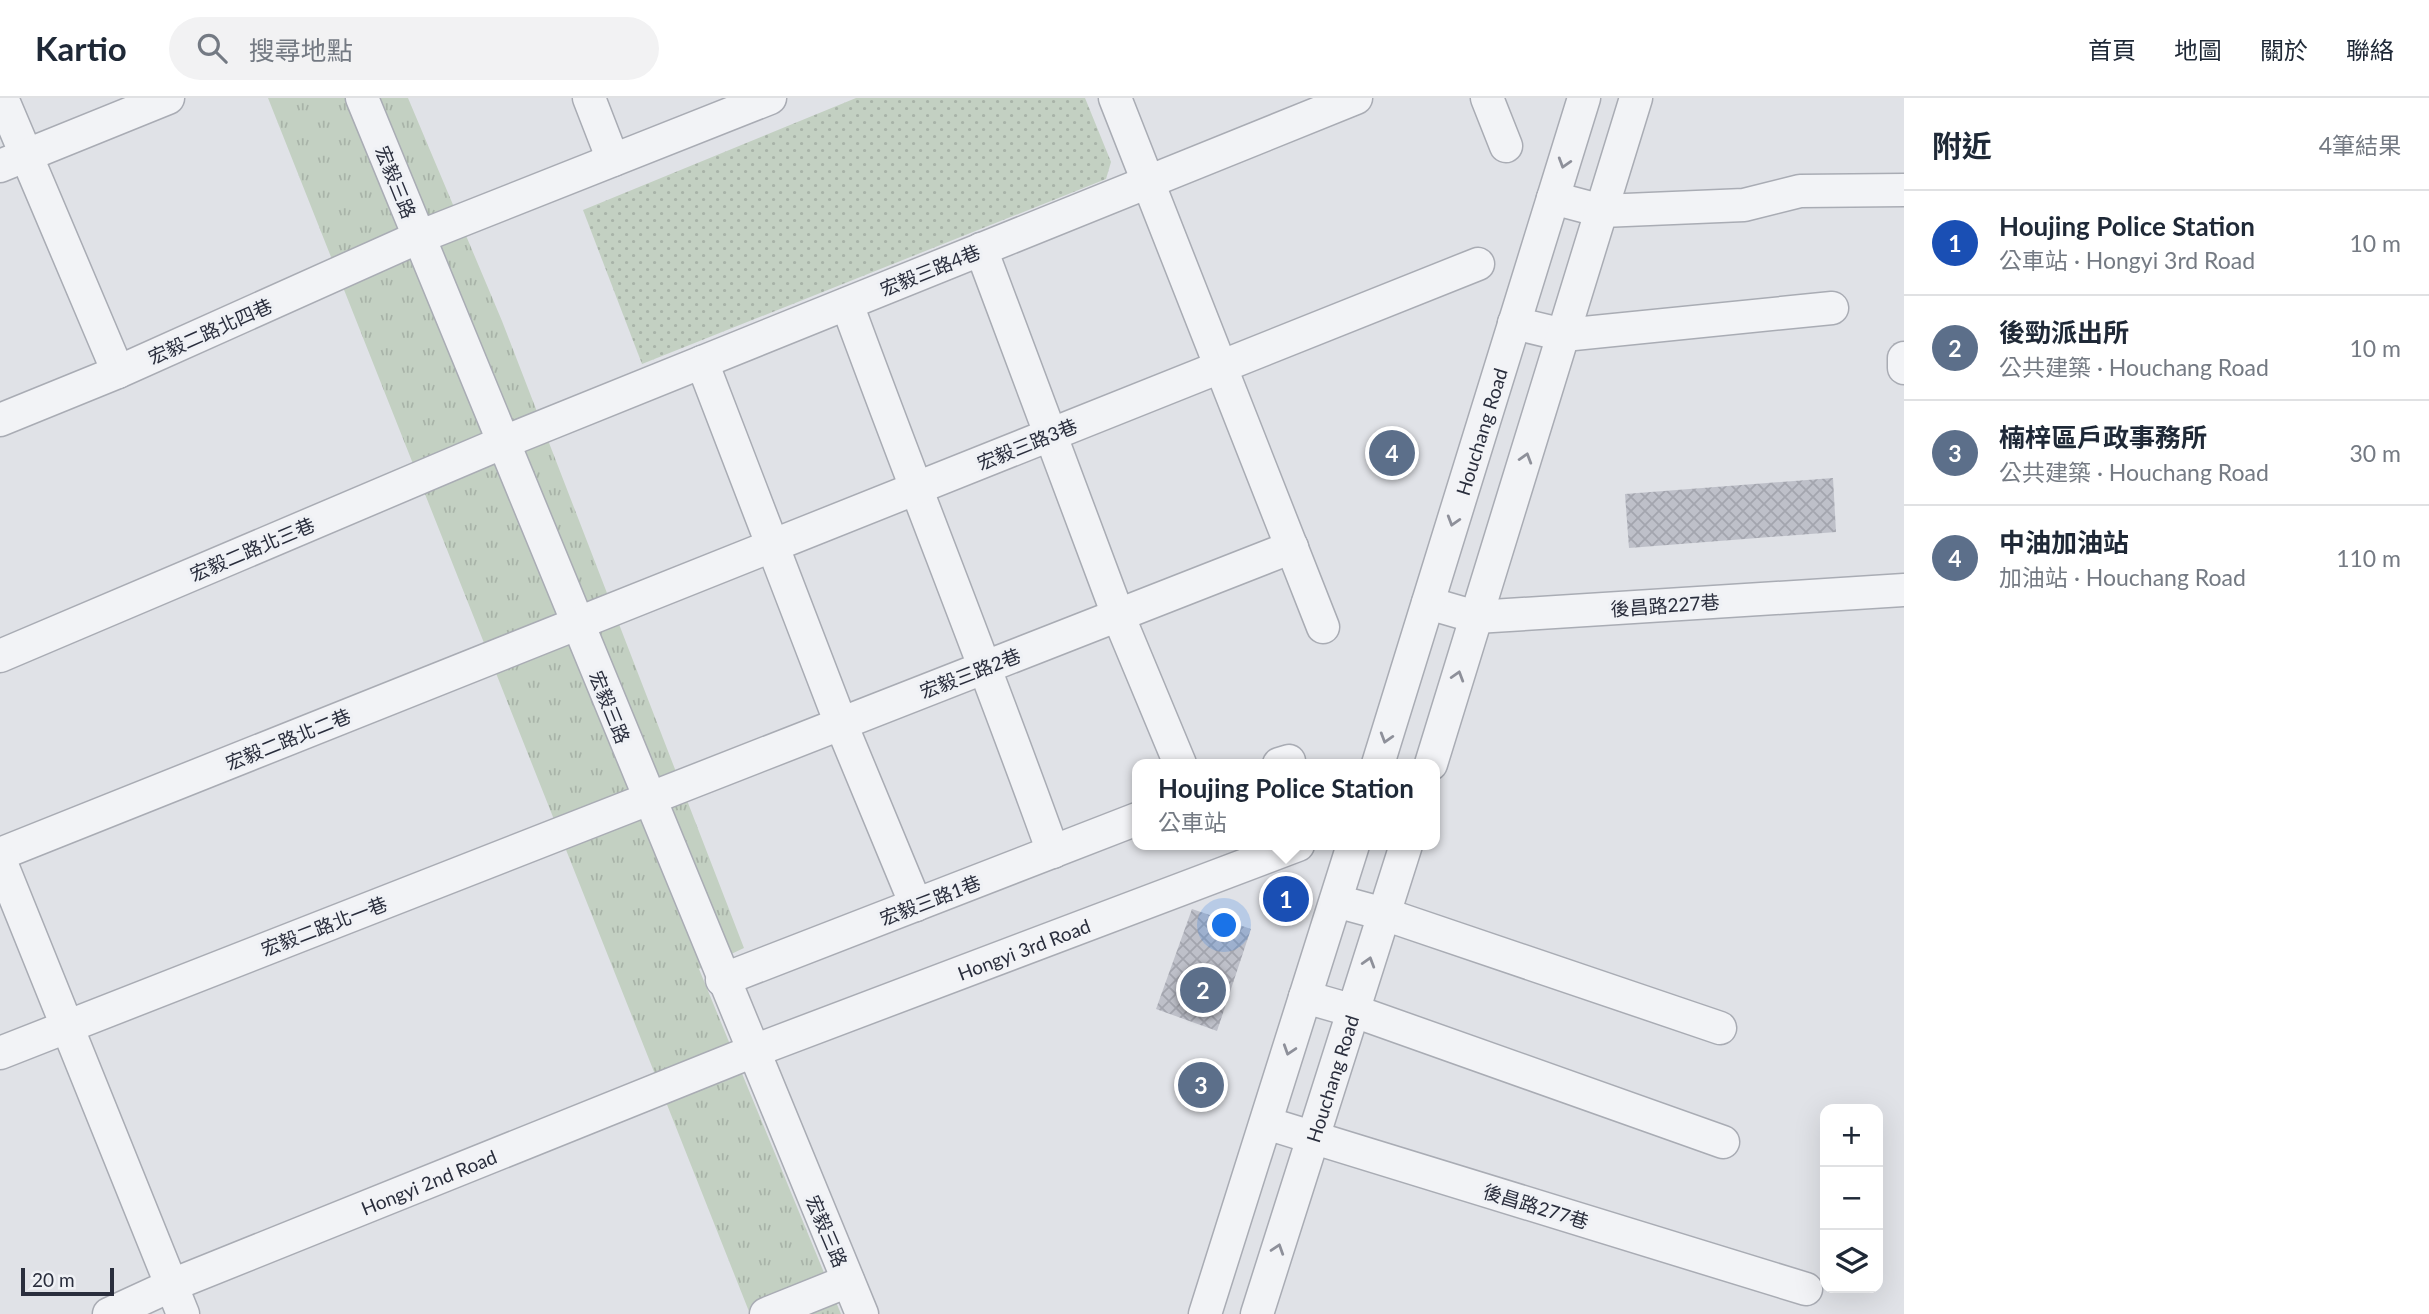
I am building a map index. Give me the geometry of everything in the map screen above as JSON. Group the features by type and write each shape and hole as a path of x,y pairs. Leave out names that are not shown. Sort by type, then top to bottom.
{"street":[{"path":"2,98 13,161 118,372"},
{"path":"13,161 168,98"},
{"name":"宏毅三路","path":"362,98 505,442 576,624 751,1052 862,1314"},
{"path":"589,98 613,160"},
{"path":"1115,98 1324,627"},
{"name":"宏毅三路4巷","path":"505,442 1356,98"},
{"path":"1487,98 1506,146"},
{"name":"Houchang Road","path":"1380,759 1584,98"},
{"path":"1433,759 1636,98"},
{"name":"宏毅二路北四巷","path":"0,420 118,372 419,237 756,101"},
{"path":"1553,198 1602,211 1744,205 1800,191 1904,190"},
{"path":"981,249 1118,615 1178,759"},
{"name":"宏毅三路3巷","path":"576,624 1478,264"},
{"path":"847,304 915,489 986,667 1053,852"},
{"path":"1514,323 1564,335 1832,308"},
{"path":"702,362 841,724 916,905"},
{"name":"宏毅二路北三巷","path":"0,656 505,442"},
{"name":"宏毅三路2巷","path":"649,799 1292,547"},
{"name":"後昌路227巷","path":"1428,603 1476,617 1904,590"},
{"name":"宏毅二路北二巷","path":"0,857 576,624"},
{"name":"宏毅二路北一巷","path":"0,1054 649,799"},
{"name":"宏毅三路1巷","path":"722,980 1132,821"},
{"name":"Hongyi 3rd Road","path":"751,1052 1285,850"},
{"path":"1205,1314 1351,850"},
{"name":"Houchang Road","path":"1257,1314 1404,850"},
{"path":"0,857 177,1300"},
{"path":"1336,901 1384,914 1720,1028"},
{"path":"1306,997 1354,1011 1723,1142"},
{"name":"Hongyi 2nd Road","path":"109,1314 177,1300 751,1052"},
{"name":"後昌路277巷","path":"1266,1123 1806,1289"},
{"path":"766,1314 848,1281"}],"green space":[{"path":"268,98 408,98 502,321 744,948 699,969 841,1314 750,1314"},
{"path":"856,98 1085,98 1111,162 1106,179 642,364 583,210"}],"building":[{"path":"1833,478 1836,532 1629,548 1625,494"},
{"path":"1192,909 1251,929 1217,1031 1156,1009"}],"place":[{"name":"中油加油站","path":"1392,453"},
{"name":"Houjing Police Station","path":"1286,899"},
{"name":"後勁派出所","path":"1203,990"},
{"name":"楠梓區戶政事務所","path":"1201,1085"}]}
